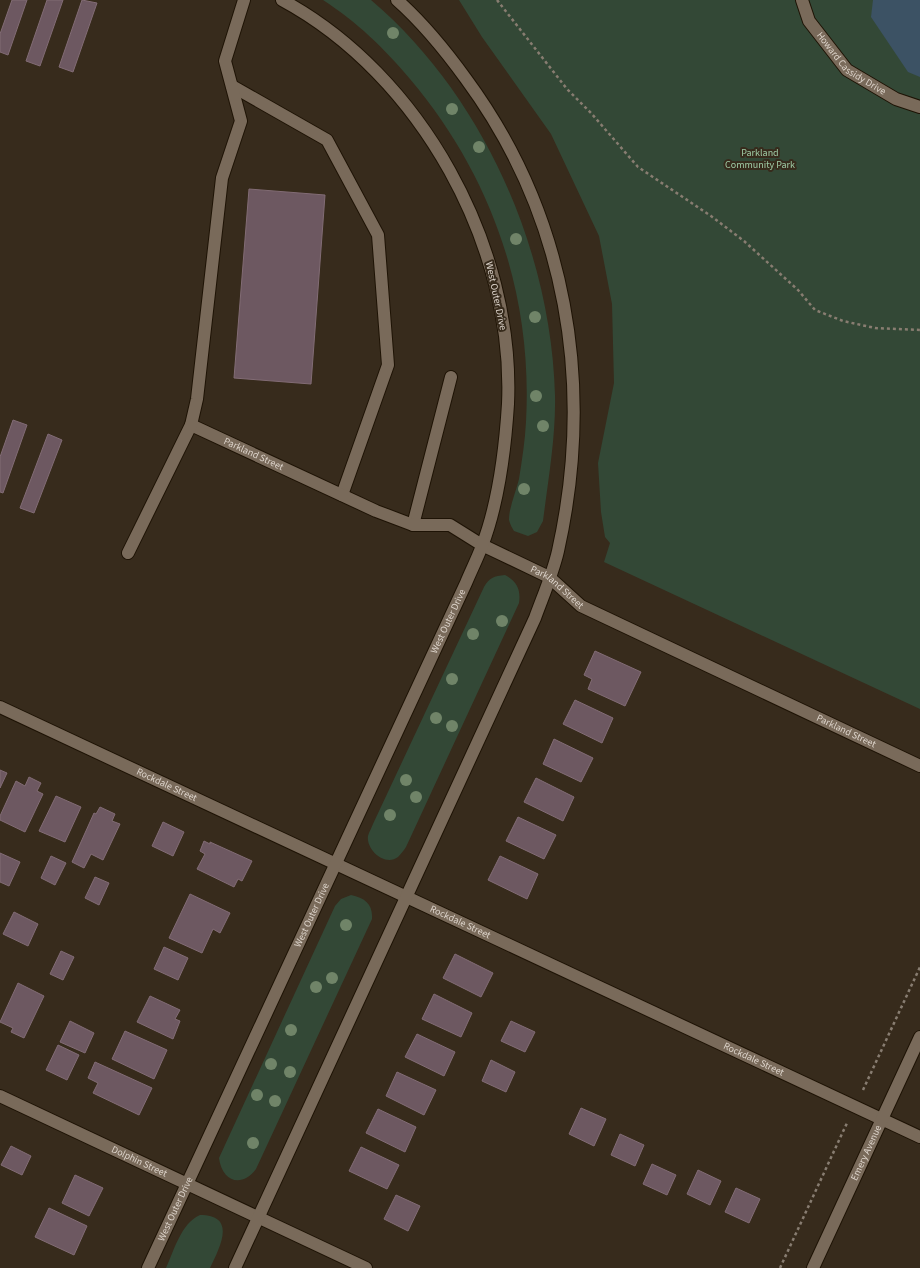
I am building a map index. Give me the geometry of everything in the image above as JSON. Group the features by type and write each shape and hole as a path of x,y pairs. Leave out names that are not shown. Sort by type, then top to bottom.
{"street":[{"path":"128,554 191,425 197,399 222,178 241,121 225,61 244,0"},
{"name":"West Outer Drive","path":"148,1268 336,864 482,545 494,501 505,447 507,387 506,357 501,312 488,258 472,215 452,174 429,136 402,100 371,67 329,31 282,0"},
{"path":"235,1268 535,618 558,553 566,510 574,435 572,359 564,297 543,224 519,166 482,101 445,50 397,0"},
{"name":"Howard Cassidy Drive","path":"802,0 809,20 847,70 896,99 920,106"},
{"path":"232,86 327,140 378,235 388,365 342,495"},
{"path":"413,525 452,377"},
{"name":"Parkland Street","path":"191,425 376,511 413,525 450,525 482,545 549,577 581,606 920,766"},
{"name":"Rockdale Street","path":"0,707 920,1137"},
{"name":"Emery Avenue","path":"813,1268 920,1037"},
{"name":"Dolphin Street","path":"0,1096 366,1268"}],"path":[{"path":"497,0 567,89 591,113 638,167 711,216 744,241 798,290 815,310 842,321 875,328 920,330"},
{"path":"863,1090 920,967"},
{"path":"780,1268 850,1118"}],"green space":[{"path":"323,0 371,0 411,38 446,81 477,128 504,179 525,231 540,285 551,340 555,395 553,442 543,521 537,532 528,536 514,531 509,520 511,505 519,479 526,422 526,375 522,328 514,283 501,239 485,197 464,156 439,116 410,79 380,46 348,18"},
{"name":"Parkland Community Park","path":"459,0 920,0 920,709 604,562 610,543 605,537 601,512 598,463 614,383 612,304 599,236 551,134 482,37"},
{"path":"505,575 513,580 519,590 519,603 406,847 398,857 393,860 388,860 377,856 370,847 368,841 370,831 484,587 492,578"},
{"path":"351,895 367,902 371,909 372,919 256,1169 245,1179 233,1180 224,1173 219,1158 335,906 341,899"},
{"path":"200,1215 212,1216 219,1221 222,1227 223,1234 221,1243 210,1268 166,1268 183,1231 193,1219"}],"water":[{"path":"873,0 920,0 920,77 908,72 871,17"}],"building":[{"path":"12,0 27,0 8,55 0,52 0,34"},
{"path":"47,0 63,0 40,66 26,61"},
{"path":"82,0 97,3 73,72 59,67"},
{"path":"249,189 325,195 311,384 234,378"},
{"path":"13,420 27,425 3,493 0,492 0,457"},
{"path":"48,434 62,440 34,513 20,508"},
{"path":"595,651 641,672 625,706 588,689 592,679 584,675"},
{"path":"575,700 613,718 602,743 563,724"},
{"path":"554,739 593,758 581,782 543,764"},
{"path":"0,770 7,773 0,788"},
{"path":"29,777 41,783 37,791 43,794 25,832 0,820 0,816 16,781 25,786"},
{"path":"536,778 574,797 563,821 524,802"},
{"path":"56,796 81,807 65,842 39,831"},
{"path":"100,807 115,814 112,821 120,824 103,860 91,854 84,868 72,862 94,813 96,814"},
{"path":"518,817 556,835 544,859 506,841"},
{"path":"163,822 184,832 173,856 152,846"},
{"path":"204,841 210,844 210,842 252,861 242,881 238,879 234,887 197,869 205,854 200,851"},
{"path":"0,853 20,862 9,886 0,882"},
{"path":"51,856 66,863 55,885 41,878"},
{"path":"500,856 538,874 527,899 488,880"},
{"path":"95,877 109,883 99,905 85,898"},
{"path":"190,894 230,913 220,933 213,929 202,953 169,938"},
{"path":"14,912 38,924 28,946 3,934"},
{"path":"164,947 188,958 178,980 154,969"},
{"path":"61,951 74,957 63,980 50,974"},
{"path":"455,954 493,973 481,997 443,978"},
{"path":"18,983 44,996 24,1038 11,1032 13,1028 0,1022"},
{"path":"434,994 472,1013 461,1037 422,1019"},
{"path":"150,996 180,1010 175,1019 180,1021 173,1039 137,1022"},
{"path":"70,1021 94,1033 85,1053 60,1042"},
{"path":"511,1021 535,1032 525,1052 501,1041"},
{"path":"125,1031 167,1050 154,1079 112,1059"},
{"path":"417,1034 455,1052 444,1076 405,1057"},
{"path":"58,1045 79,1055 67,1080 46,1070"},
{"path":"491,1060 515,1072 506,1092 482,1081"},
{"path":"95,1062 152,1088 139,1115 93,1093 98,1083 88,1078"},
{"path":"397,1072 436,1090 424,1115 386,1096"},
{"path":"581,1108 606,1119 594,1146 569,1134"},
{"path":"378,1109 416,1127 405,1152 366,1133"},
{"path":"620,1134 644,1145 635,1166 611,1155"},
{"path":"11,1146 31,1156 22,1175 1,1165"},
{"path":"361,1147 399,1165 387,1189 349,1171"},
{"path":"652,1164 676,1175 667,1195 643,1184"},
{"path":"698,1170 721,1181 710,1205 687,1194"},
{"path":"75,1175 103,1188 89,1216 62,1203"},
{"path":"736,1188 760,1199 749,1223 725,1212"},
{"path":"396,1195 420,1206 408,1231 384,1219"},
{"path":"49,1208 87,1226 74,1255 35,1237"}]}
